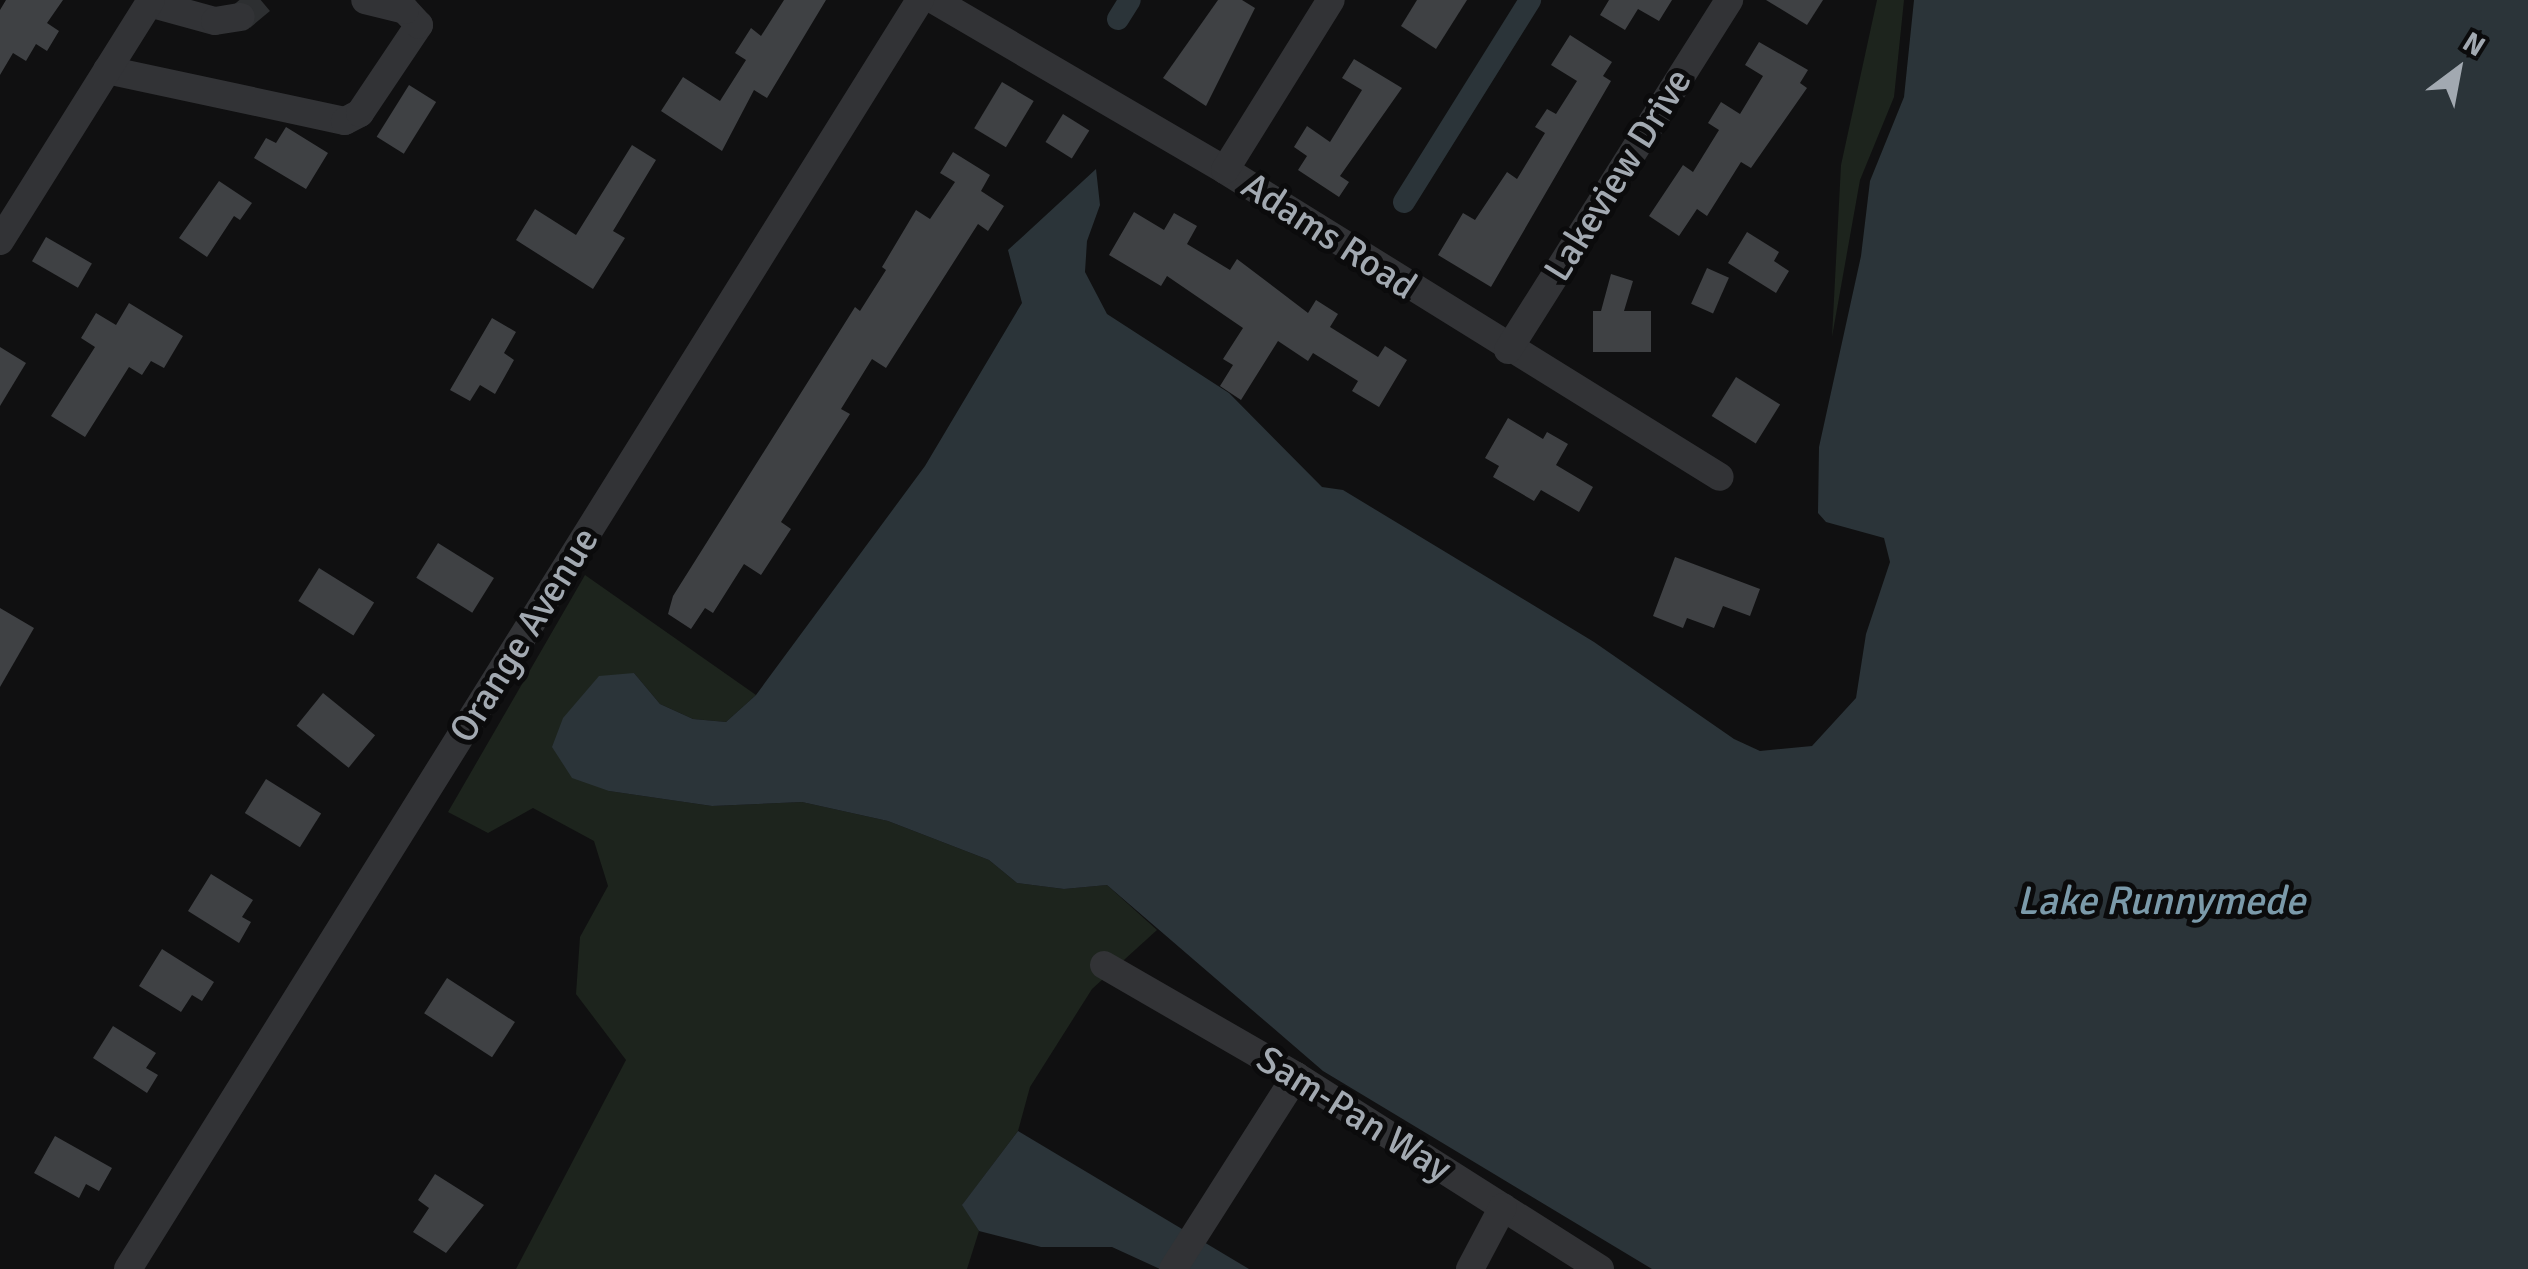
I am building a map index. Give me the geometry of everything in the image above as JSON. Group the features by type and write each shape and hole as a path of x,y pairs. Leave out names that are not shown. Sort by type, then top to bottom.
{"street":[{"path":"107,70 345,121 360,113 419,25 405,10 365,0"},
{"name":"Orange Avenue","path":"128,1269 920,0"},
{"name":"Adams Road","path":"934,0 1225,170 1508,350 1720,477"},
{"path":"1225,170 1332,0"},
{"name":"Lakeview Drive","path":"1508,350 1729,0"},
{"path":"0,241 150,2 215,21 241,18"},
{"name":"Sam-Pan Way","path":"1104,965 1296,1076 1600,1269"},
{"path":"1174,1269 1296,1076"},
{"path":"1470,1269 1503,1207"}],"shaded area":[{"path":"1877,0 1904,0 1894,97 1860,180 1832,337 1841,165"},
{"path":"585,575 756,695 726,722 693,719 660,704 634,673 609,791 712,806 802,802 888,821 989,860 1017,883 1064,889 1107,885 1157,930 1092,989 1030,1087 1018,1131 963,1204 979,1231 967,1269 516,1269 626,1060 576,994 580,937 608,886 594,841 533,808 488,833 448,812"}],"water":[{"name":"Lake Runnymede","path":"1914,0 2528,0 2528,1269 1652,1269 1323,1071 1107,885 1064,889 1017,883 989,860 888,821 802,802 712,806 609,791 572,778 552,747 563,718 599,676 634,673 660,704 693,719 726,722 756,695 925,466 1022,303 1008,250 1096,169 1100,205 1087,241 1085,272 1107,314 1229,393 1322,487 1343,490 1594,642 1734,739 1760,751 1812,746 1856,698 1866,634 1890,562 1884,538 1826,522 1818,513 1819,447 1861,256 1870,181 1904,97"},
{"path":"1018,1131 1249,1269 1160,1269 1112,1247 1041,1247 979,1231 962,1205"}],"building":[{"path":"6,0 63,0 47,23 59,31 47,51 36,44 26,61 13,53 0,75 0,10"},
{"path":"784,0 826,0 767,98 754,90 722,151 661,111 683,77 720,101 746,60 735,53 751,28 761,36"},
{"path":"1218,0 1242,0 1255,8 1206,106 1163,78"},
{"path":"1417,0 1467,0 1436,49 1401,26"},
{"path":"1609,0 1672,0 1659,21 1638,9 1625,30 1600,15"},
{"path":"1766,0 1823,0 1807,25"},
{"path":"1570,35 1612,62 1603,76 1611,81 1491,287 1438,255 1463,213 1475,220 1507,172 1517,179 1545,133 1535,127 1547,109 1556,114 1577,81 1551,65"},
{"path":"1759,42 1808,70 1800,83 1807,88 1751,168 1741,162 1707,216 1697,209 1679,236 1649,216 1683,165 1693,172 1719,130 1708,123 1721,102 1740,114 1763,76 1745,65"},
{"path":"1354,59 1402,88 1340,176 1349,182 1339,197 1298,170 1307,156 1294,147 1307,126 1330,142 1362,90 1342,78"},
{"path":"1002,82 1034,101 1006,147 974,128"},
{"path":"409,85 436,102 404,154 377,137"},
{"path":"1063,114 1089,130 1072,158 1046,142"},
{"path":"286,127 328,153 306,189 254,158 266,138 276,143"},
{"path":"632,145 656,160 613,231 625,238 593,289 516,240 535,209 576,235"},
{"path":"953,152 990,175 981,191 1004,206 988,231 978,224 886,368 872,359 841,409 850,414 781,522 791,529 761,575 744,564 713,613 705,608 691,629 668,614 673,596 855,307 860,311 886,270 882,267 916,210 930,219 955,182 940,173"},
{"path":"219,181 252,203 240,220 234,216 207,257 179,238"},
{"path":"1134,212 1164,230 1174,213 1197,226 1187,244 1230,270 1237,259 1308,313 1316,300 1338,314 1330,327 1378,357 1385,346 1407,360 1379,407 1352,391 1358,381 1313,353 1308,361 1278,341 1241,400 1220,386 1233,365 1223,359 1243,328 1167,276 1161,286 1109,255"},
{"path":"1747,232 1779,252 1774,261 1789,271 1776,293 1728,263"},
{"path":"46,237 92,264 78,288 32,261"},
{"path":"1707,268 1729,278 1713,313 1691,304"},
{"path":"1611,274 1633,281 1624,311 1651,311 1651,352 1593,352 1593,311 1601,311"},
{"path":"129,303 183,336 164,368 151,361 142,375 129,367 85,437 51,416 95,347 81,338 96,313 116,325"},
{"path":"492,318 516,332 504,353 514,360 495,394 480,385 470,401 450,390"},
{"path":"0,347 26,363 0,406"},
{"path":"1736,377 1780,405 1756,444 1712,416"},
{"path":"1508,418 1543,439 1547,432 1568,444 1556,465 1593,487 1579,512 1541,490 1534,501 1493,477 1499,466 1485,458"},
{"path":"438,543 494,578 472,613 416,578"},
{"path":"1675,557 1760,589 1750,616 1723,606 1714,628 1687,618 1683,628 1653,616"},
{"path":"319,568 374,602 353,636 298,601"},
{"path":"0,608 34,628 0,687"},
{"path":"323,693 375,735 349,768 297,726"},
{"path":"266,779 321,813 300,847 245,813"},
{"path":"211,874 253,900 242,917 251,922 239,943 188,911"},
{"path":"162,949 214,982 202,1001 192,995 181,1012 139,986"},
{"path":"447,978 515,1022 492,1057 424,1013"},
{"path":"113,1026 156,1053 146,1068 158,1075 147,1093 93,1058"},
{"path":"55,1136 112,1168 99,1191 86,1184 79,1198 34,1173"},
{"path":"435,1174 484,1205 446,1253 413,1232 429,1208 418,1200"}],"waterway":[{"path":"1118,19 1130,0"},
{"path":"1404,202 1530,0"}],"tunnel":[{"path":"241,17 261,0"}]}
